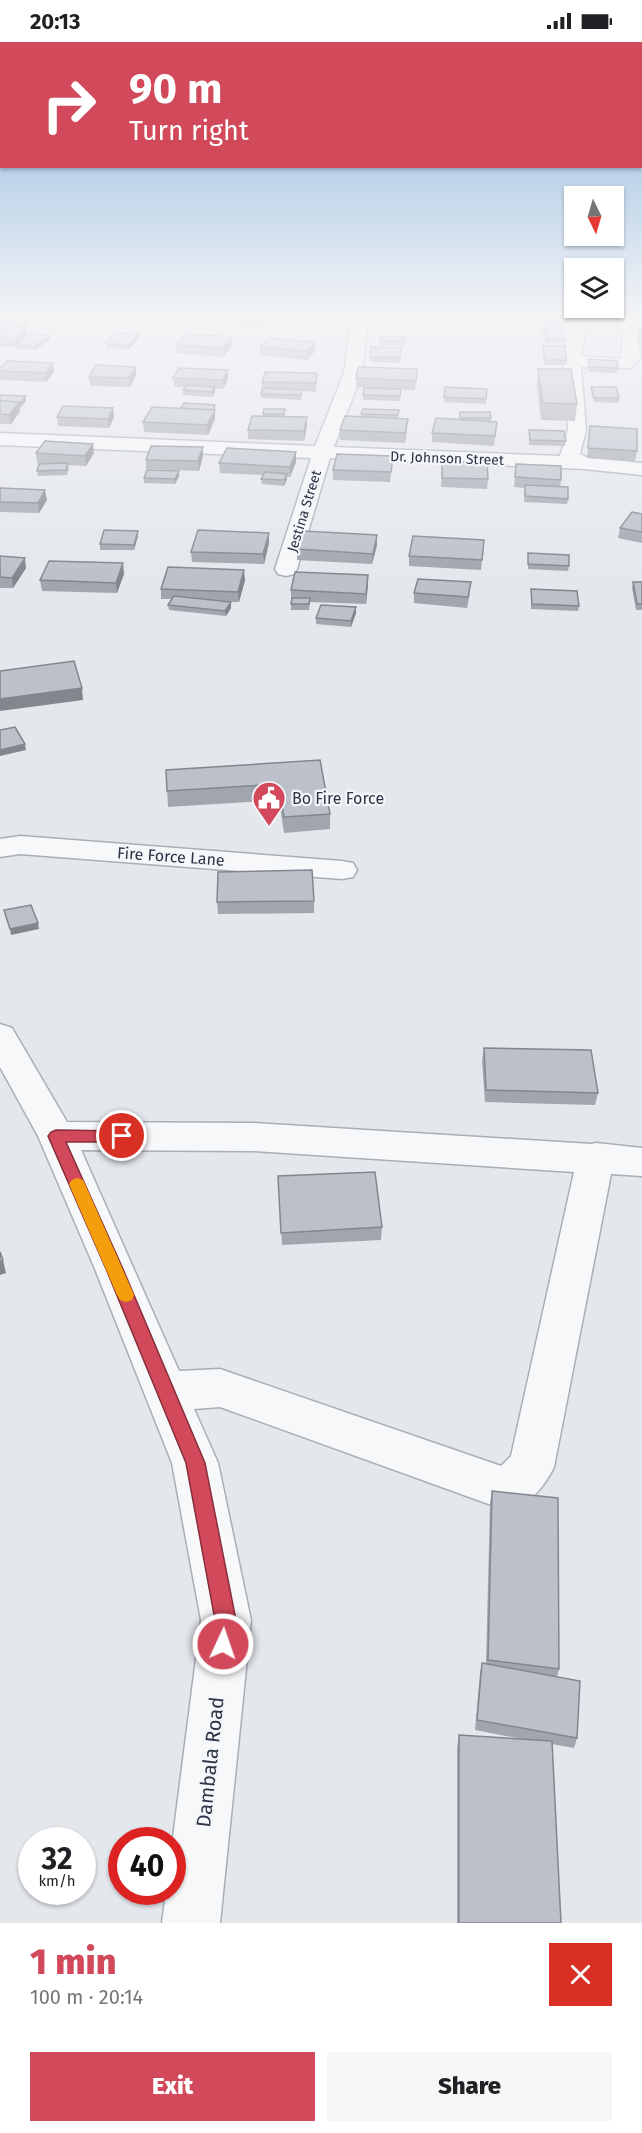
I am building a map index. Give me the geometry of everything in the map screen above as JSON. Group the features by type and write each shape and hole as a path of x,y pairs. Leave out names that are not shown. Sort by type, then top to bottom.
{"street":[{"name":"Jestina Street","path":"286,569 322,453 341,403"},
{"path":"575,403 577,430 570,456 584,463"},
{"path":"577,430 598,430"},
{"name":"Dr. Johnson Street","path":"0,439 584,463 642,469"},
{"name":"Fire Force Lane","path":"0,848 20,845 342,870"},
{"name":"Dambala Road","path":"0,1036 56,1136 195,1463 226,1620 191,1923"},
{"path":"56,1136 253,1137 596,1157 642,1162"},
{"path":"166,1391 220,1388 508,1490 531,1467 596,1157"}],"building":[{"path":"0,403 18,403 9,415 0,414"},
{"path":"184,403 215,405 213,410 181,408"},
{"path":"543,403 577,403 577,404"},
{"path":"63,406 113,408 108,419 57,417"},
{"path":"152,407 215,410 207,425 143,422"},
{"path":"264,409 285,409 284,414 263,414"},
{"path":"363,409 399,410 398,415 361,414"},
{"path":"460,412 490,412 491,418 460,418"},
{"path":"252,416 307,417 304,431 248,430"},
{"path":"345,416 408,419 405,433 340,430"},
{"path":"436,418 497,422 495,436 432,433"},
{"path":"590,426 637,429 637,451 588,448"},
{"path":"529,430 564,431 566,441 530,440"},
{"path":"45,441 93,444 85,456 36,453"},
{"path":"151,446 203,447 198,461 146,460"},
{"path":"227,448 296,452 290,467 219,463"},
{"path":"337,454 393,456 391,472 333,470"},
{"path":"442,461 487,462 488,479 442,478"},
{"path":"68,463 66,470 37,471 39,464"},
{"path":"516,464 561,466 561,480 515,477"},
{"path":"147,470 179,471 175,479 144,478"},
{"path":"265,472 287,474 284,480 261,479"},
{"path":"525,485 568,487 568,499 525,496"},
{"path":"0,488 45,490 38,503 0,502"},
{"path":"632,512 642,514 642,532 620,528"},
{"path":"104,530 138,531 134,545 100,544"},
{"path":"198,530 269,533 263,554 191,552"},
{"path":"303,531 377,535 373,554 297,549"},
{"path":"413,536 484,540 482,560 409,556"},
{"path":"528,553 569,555 569,566 528,564"},
{"path":"0,556 25,558 12,578 0,577"},
{"path":"49,561 123,563 116,583 40,580"},
{"path":"168,567 244,570 238,592 161,589"},
{"path":"295,572 368,575 366,594 291,590"},
{"path":"418,579 471,582 468,597 414,593"},
{"path":"633,582 642,582 642,604 637,604"},
{"path":"531,589 577,591 579,606 532,604"},
{"path":"174,596 231,602 225,611 168,605"},
{"path":"292,598 310,598 309,604 291,604"},
{"path":"321,605 356,607 351,621 316,618"},
{"path":"74,661 82,688 0,699 0,671"},
{"path":"15,727 25,744 0,750 0,730"},
{"path":"320,760 330,814 284,817 278,784 167,791 166,770"},
{"path":"312,870 314,901 217,902 218,872"},
{"path":"31,905 38,923 10,929 4,910"},
{"path":"484,1048 591,1050 598,1093 486,1090"},
{"path":"375,1172 382,1227 281,1233 278,1176"},
{"path":"492,1491 558,1498 559,1669 488,1660"},
{"path":"482,1663 580,1681 577,1738 477,1720"},
{"path":"459,1735 552,1741 561,1923 459,1923"}],"slow traffic":[{"path":"77,1184 126,1295"}],"place":[{"name":"Bo Fire Force","path":"269,827"}],"route":[{"path":"122,1136 56,1136 115,1269 195,1463 226,1620 223,1644"}]}
